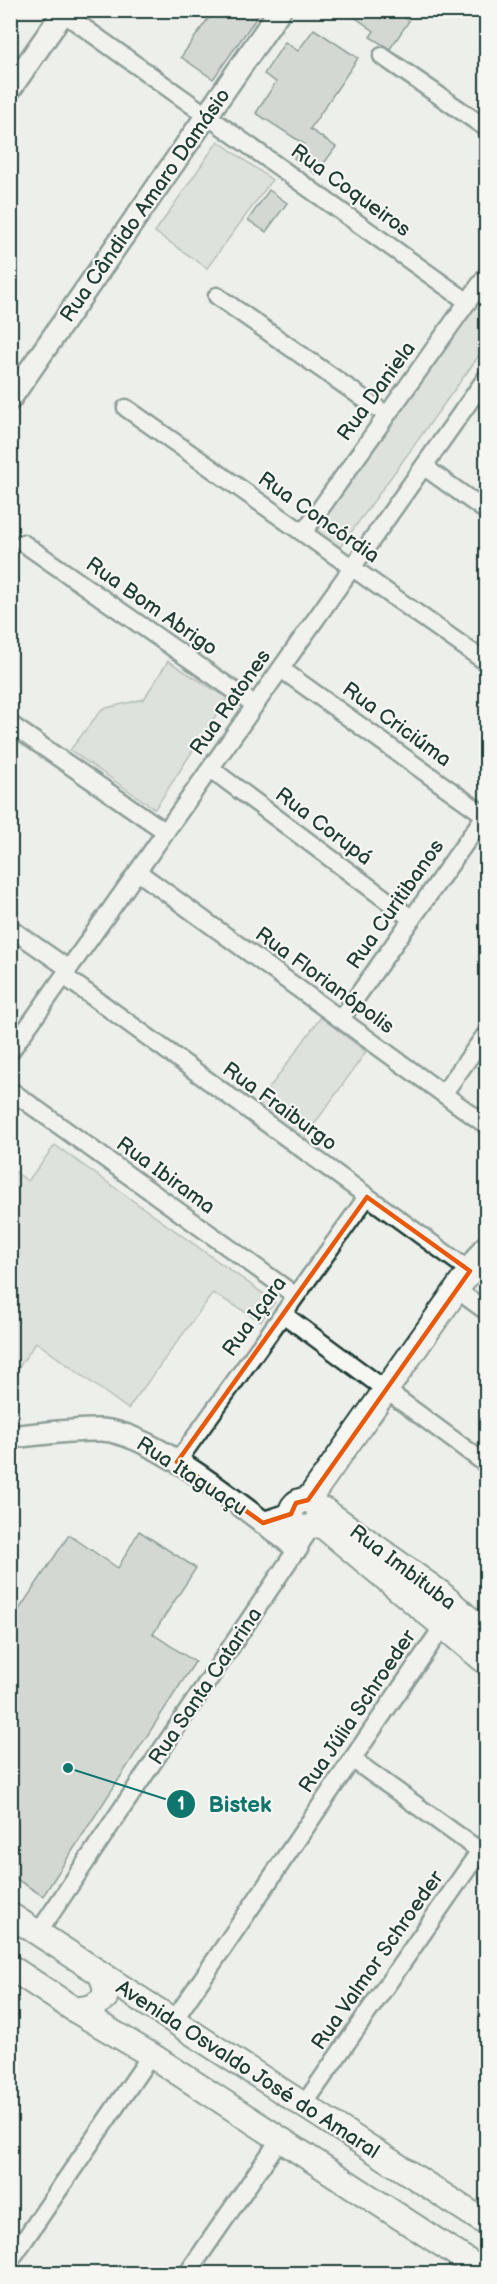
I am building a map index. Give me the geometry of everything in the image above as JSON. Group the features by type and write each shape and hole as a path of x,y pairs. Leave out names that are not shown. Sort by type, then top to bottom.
{"main road":[{"name":"Rua Santa Catarina","path":"308,1514 386,1390 486,1248"},
{"path":"308,1514 450,1616 486,1662"},
{"name":"Rua Imbituba","path":"450,1616 486,1634"},
{"name":"Avenida Osvaldo José do Amaral","path":"10,1915 485,2221"},
{"name":"Avenida Osvaldo José do Amaral","path":"10,1967 75,2010 151,2055 486,2273"},
{"path":"75,2010 92,2007 105,1998 105,1985 101,1975"}],"street":[{"name":"Rua Cândido Amaro Damásio","path":"10,399 280,10"},
{"name":"Rua Coqueiros","path":"62,11 468,302"},
{"path":"10,89 62,11"},
{"path":"382,56 486,128"},
{"name":"Rua Daniela","path":"303,533 486,276"},
{"path":"217,296 387,415"},
{"name":"Rua Ratones","path":"10,1052 486,378"},
{"name":"Rua Concórdia","path":"126,408 486,662"},
{"path":"427,463 430,471 486,511"},
{"name":"Rua Bom Abrigo","path":"23,543 255,705"},
{"name":"Rua Criciúma","path":"281,669 486,815"},
{"path":"10,724 166,832"},
{"name":"Rua Corupá","path":"211,769 412,919"},
{"name":"Rua Curitibanos","path":"341,1019 486,815"},
{"name":"Rua Florianópolis","path":"138,872 486,1125"},
{"name":"Rua Fraiburgo","path":"10,928 66,973 367,1197 464,1280 486,1311"},
{"path":"443,1094 486,1034"},
{"name":"Rua Ibirama","path":"10,1090 296,1296"},
{"name":"Rua Içara","path":"177,1462 367,1197"},
{"path":"283,1314 486,1464"},
{"name":"Rua Itaguaçu","path":"10,1437 104,1430 138,1440 177,1462 297,1548"},
{"name":"Rua Itaguaçu","path":"263,1524 308,1514"},
{"name":"Rua Santa Catarina","path":"38,1933 297,1548 308,1514"},
{"name":"Rua Júlia Schroeder","path":"174,2020 450,1616"},
{"path":"352,1759 483,1846"},
{"name":"Rua Valmor Schroeder","path":"305,2103 483,1846"},
{"path":"10,2261 151,2055"},
{"path":"187,2274 280,2139"}],"highlighted area":[{"path":"367,1197 470,1271 308,1500 296,1503 291,1514 263,1523 177,1462"}],"shaded area":[{"path":"218,141 272,180 207,268 155,232"},
{"path":"486,290 486,346 339,549 314,533"},
{"path":"168,661 227,698 155,809 70,750 102,709 144,699"},
{"path":"321,1017 366,1052 303,1140 256,1106"},
{"path":"55,1145 275,1302 261,1321 213,1293 128,1409 36,1342 11,1379 11,1169 28,1181"}],"building":[{"path":"214,10 262,10 213,79 181,57"},
{"path":"345,10 393,10 409,21 390,49 370,37 374,31"},
{"path":"314,29 358,58 310,129 336,147 316,174 294,158 304,144 256,113 276,82 264,74 285,42 298,51"},
{"path":"269,190 287,203 266,232 248,220"},
{"path":"139,1531 196,1568 153,1634 195,1662 43,1896 10,1875 10,1623 69,1535 118,1568"}],"place":[{"name":"Bistek","path":"68,1768"}]}
